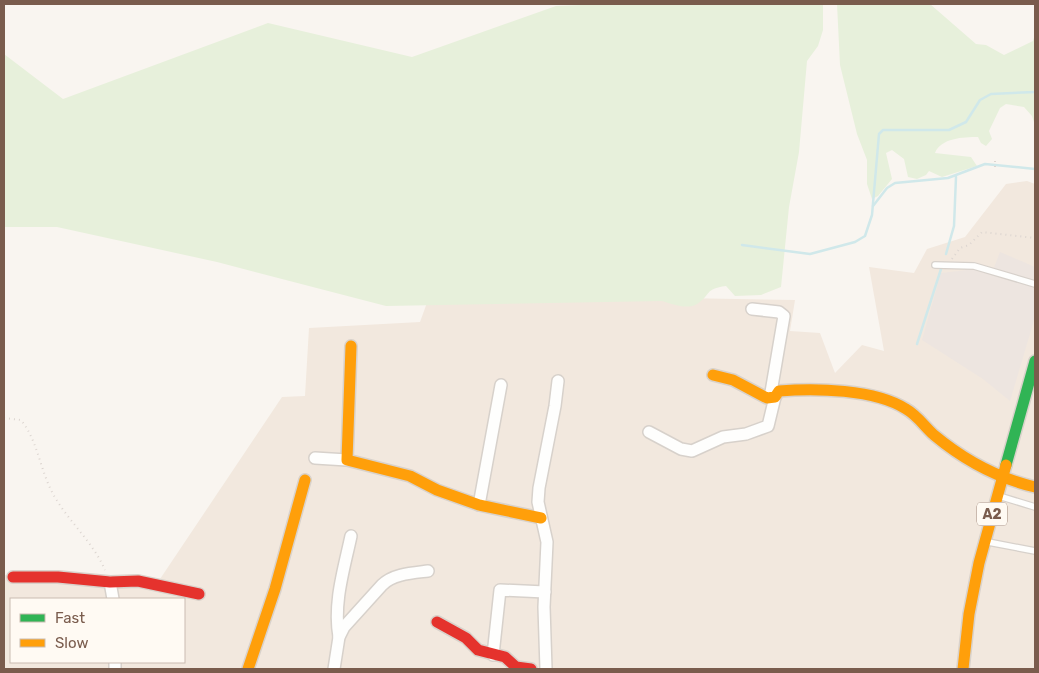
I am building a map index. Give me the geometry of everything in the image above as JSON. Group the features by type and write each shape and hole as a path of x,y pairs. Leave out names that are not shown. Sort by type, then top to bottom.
{"street":[{"path":"649,432 681,449 692,451 723,437 746,434 768,426 784,316 779,312 752,309"},
{"path":"347,460 352,346"},
{"name":"A2","path":"963,669 969,614 984,541 1002,479 1031,393 1035,361"},
{"path":"713,375 733,380 773,397"},
{"path":"542,669 547,542 541,518 539,488 558,381"},
{"path":"479,505 501,385"},
{"path":"773,397 779,391 792,389 827,391 884,399 906,408 947,445 1002,479 1035,487"},
{"path":"315,458 347,460 410,476 437,490 479,505 541,518"},
{"path":"248,669 275,589 305,480"},
{"path":"339,637 336,620 337,604 351,536"},
{"path":"334,669 339,637 344,627 387,580 428,571"},
{"path":"13,577 58,577 110,582 138,581 199,594"},
{"path":"110,582 113,598"},
{"path":"493,655 500,590 545,592"},
{"path":"437,622 471,640 476,644 478,650 505,657 516,667 531,669"}],"lane":[{"path":"937,265 974,266 1035,284"},
{"path":"997,496 1035,507"},
{"path":"984,541 1035,551"}],"path":[{"path":"995,160 995,168"},
{"path":"1034,172 1035,168"},
{"path":"937,265 955,257 960,248 969,244 982,232 1035,238"},
{"path":"4,418 21,420 30,431 52,492 66,515 102,564 110,582"}],"shaded area":[{"path":"1027,181 1035,184 1035,669 4,669 4,575 160,579 282,397 305,396 309,328 420,322 428,300 626,297 795,300 790,331 820,333 835,373 862,345 884,351 869,267 914,273 927,249 965,237 1006,184"},
{"path":"1000,252 1035,267 1035,317 1010,401 983,379 922,340 941,273 976,269 991,275"}],"green space":[{"path":"607,4 823,4 823,30 818,46 807,61 799,152 789,207 781,287 761,295 735,296 726,286 719,287 711,290 693,306 680,306 662,301 386,306 217,262 57,227 4,227 4,54 63,99 268,23 412,57 556,6"},
{"path":"837,4 930,4 976,44 986,45 1004,55 1033,41 1035,34 1035,125 1032,116 1024,107 1006,104 1000,108 989,131 992,139 986,146 981,143 978,137 972,137 953,139 938,148 935,153 971,157 977,166 942,177 929,171 926,175 917,179 908,177 904,159 892,150 886,153 892,179 878,196 872,199 867,184 867,160 857,134 840,65"}],"waterway":[{"path":"742,245 810,254 855,242 865,236 872,215 879,134 883,130 949,130 966,122 980,100 991,94 1035,92"},
{"path":"873,206 887,188 895,183 948,178 985,164 1035,169"},
{"path":"946,254 954,226 956,177"},
{"path":"917,344 941,269"}],"traffic: fast":[{"path":"1006,465 1035,361"}],"traffic: slow":[{"path":"351,346 347,460 410,476 437,490 479,505 541,518"},
{"path":"713,375 733,380 767,398 775,397 779,391 827,390 862,394 893,402 910,412 934,435 969,460 1007,479 1035,487"},
{"path":"963,669 969,614 979,563 1006,465"},
{"path":"248,669 275,589 305,480"}],"traffic: jam":[{"path":"13,577 58,577 110,582 138,581 199,594"},
{"path":"437,622 466,638 478,650 505,657 516,667 531,669"}]}
